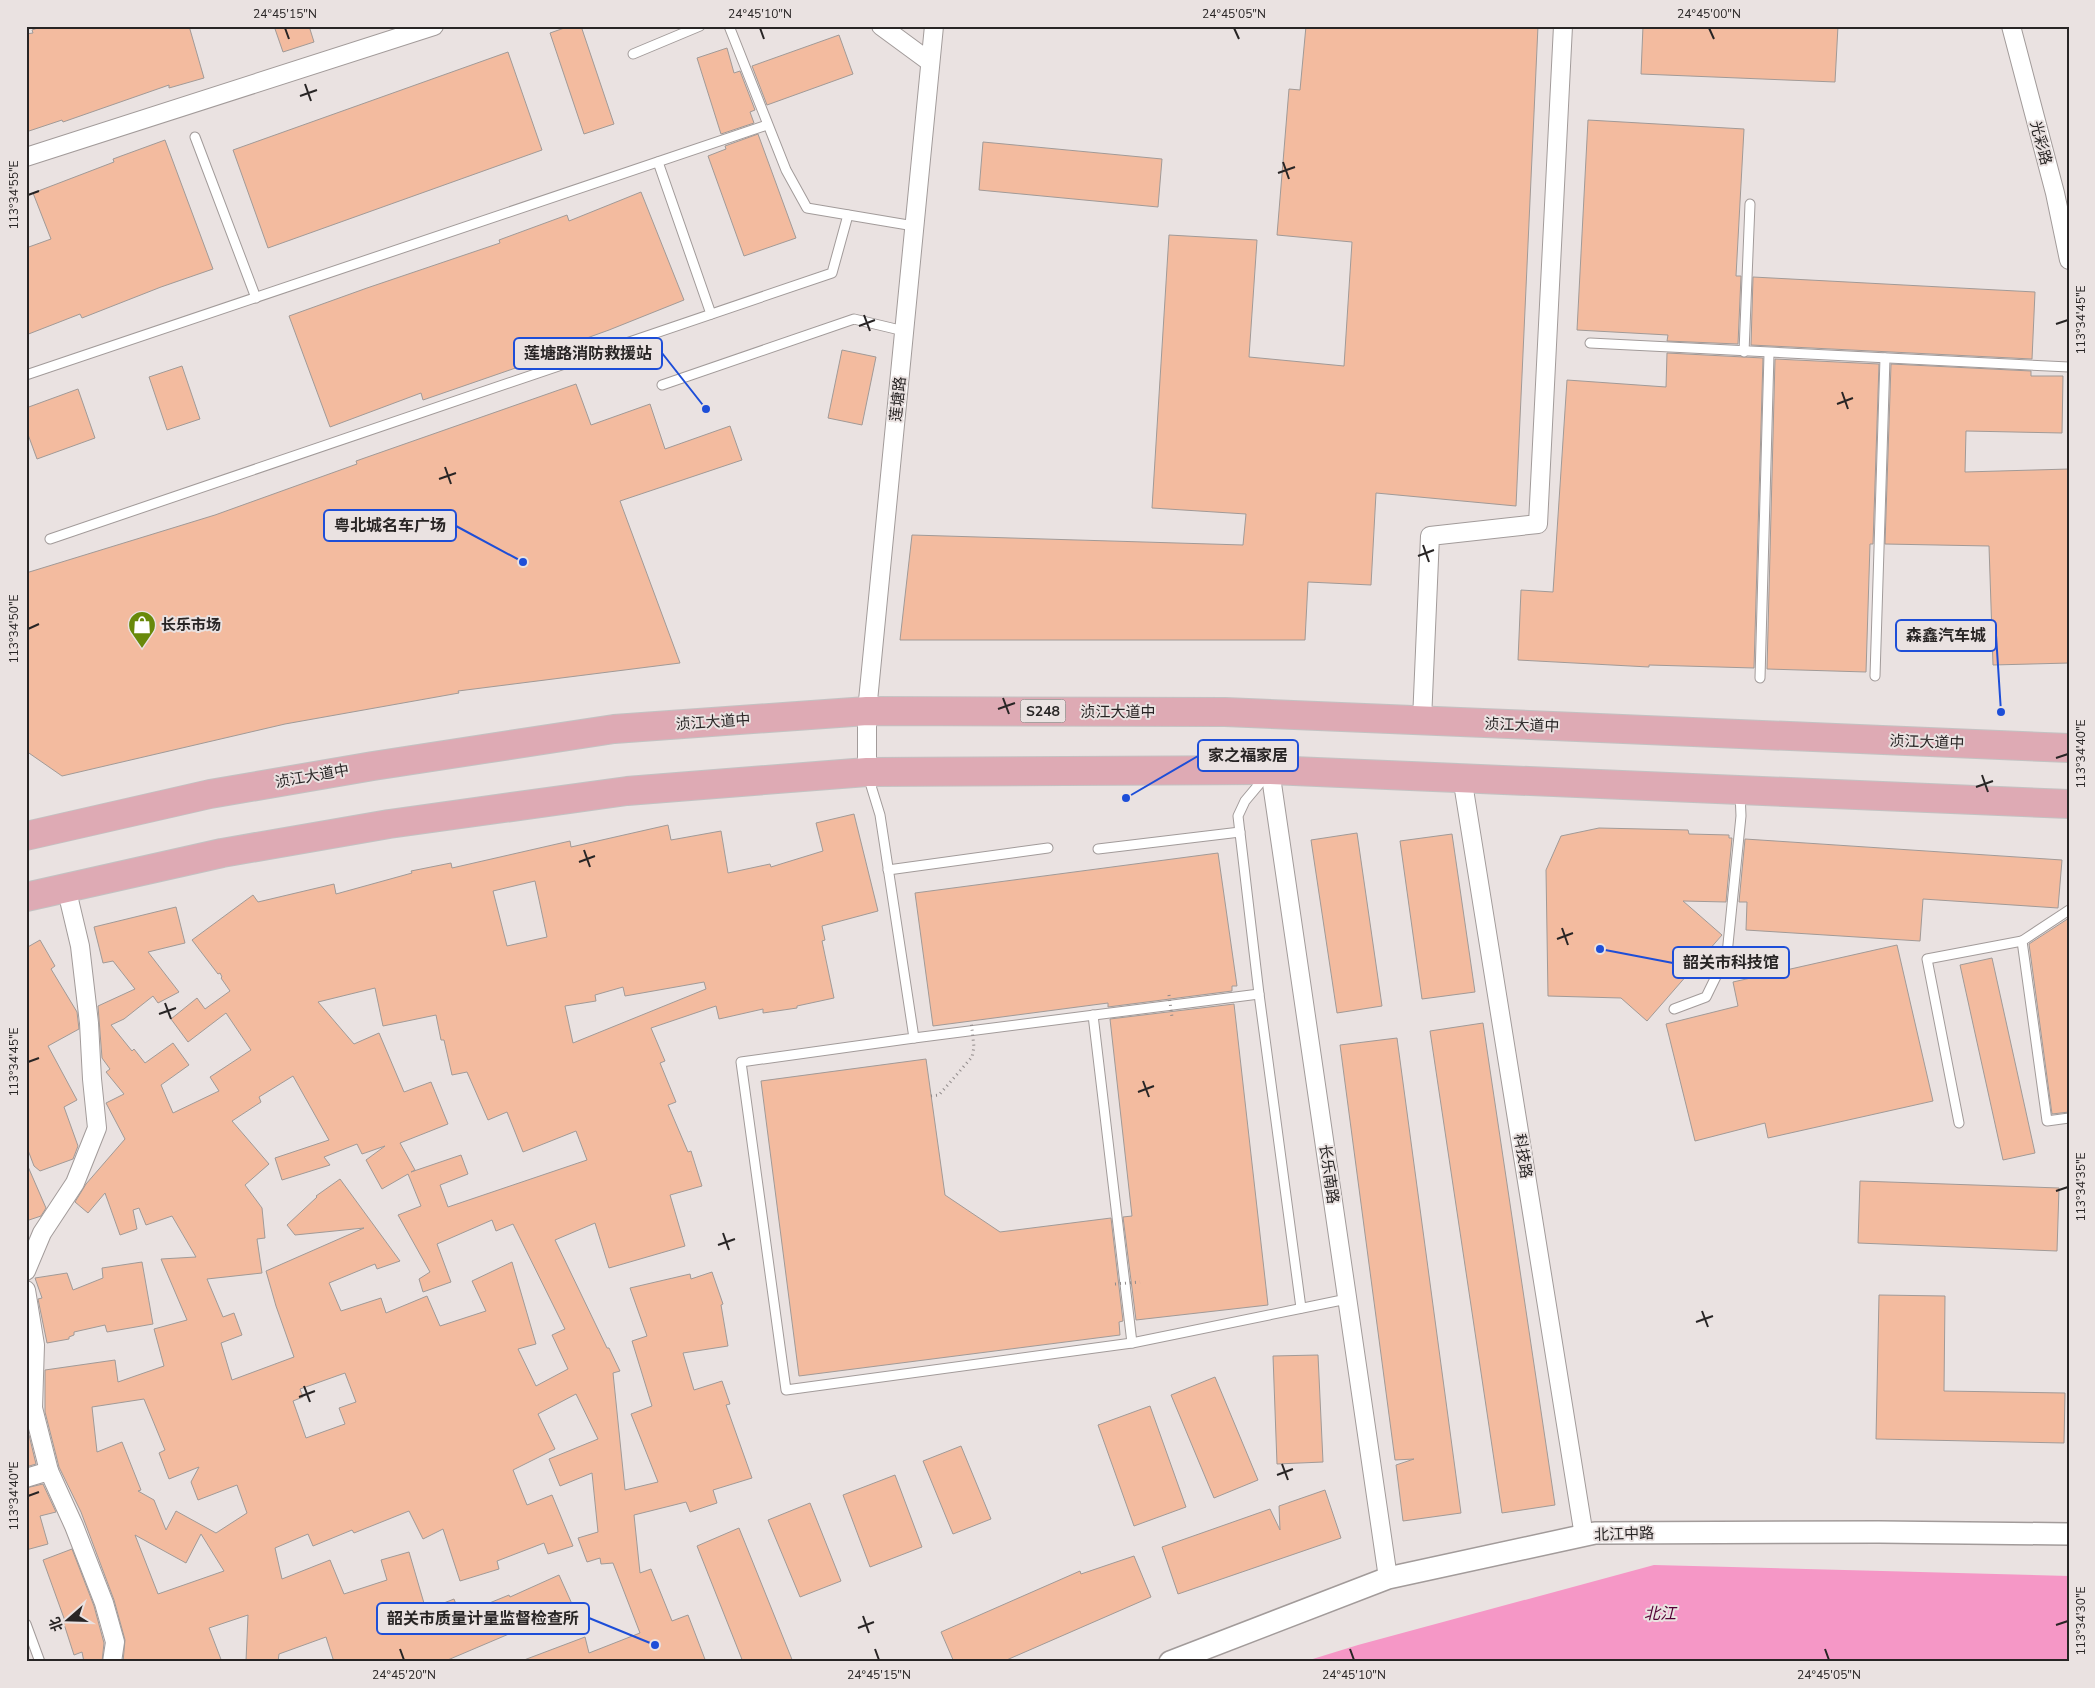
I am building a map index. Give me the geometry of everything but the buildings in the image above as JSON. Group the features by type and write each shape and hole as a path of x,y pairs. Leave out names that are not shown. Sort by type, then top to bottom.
{"main road":[{"name":"浈江大道中","path":"26,836 220,793 373,766 614,730 867,711 1225,712 2069,748"},
{"path":"26,897 222,853 398,822 627,791 867,772 1270,770 1462,777 2066,806"}],"street":[{"path":"26,157 434,26"},
{"path":"881,26 930,62"},
{"name":"莲塘路","path":"867,772 867,711 934,26"},
{"path":"1422,720 1430,536 1538,524 1563,26"},
{"name":"光彩路","path":"2011,26 2067,239 2069,260"},
{"name":"长乐南路","path":"1270,770 1388,1578"},
{"name":"科技路","path":"1462,777 1584,1536"},
{"path":"26,1271 42,1233 75,1184 97,1128 89,1024 80,946 66,887"},
{"path":"26,1290 35,1345 33,1408 49,1471 74,1526 104,1603 115,1642 112,1662"},
{"path":"26,1478 49,1471"},
{"name":"北江中路","path":"1170,1662 1388,1578 1595,1533 1850,1532 2069,1534"}],"lane":[{"path":"633,54 700,26"},
{"path":"729,26 786,170 807,208 914,226"},
{"path":"26,375 768,125"},
{"path":"195,137 256,298"},
{"path":"658,162 711,314"},
{"path":"1744,352 1750,204"},
{"path":"50,540 832,273 848,215"},
{"path":"662,385 854,319 904,330"},
{"path":"1590,343 1769,354 2069,367"},
{"path":"1760,678 1769,354"},
{"path":"1875,676 1885,358"},
{"path":"1270,770 1245,801 1238,816 1259,994 1301,1308"},
{"path":"867,772 879,808 914,1038"},
{"path":"1674,1009 1706,997 1727,954 1741,816 1740,790"},
{"path":"1098,849 1240,832"},
{"path":"888,870 1048,848"},
{"path":"1959,1123 1927,959 2022,940 2069,910"},
{"path":"2022,940 2047,1121 2069,1118"},
{"path":"1259,994 741,1062 786,1390 1132,1343 1347,1299"},
{"path":"1093,1015 1132,1343"},
{"path":"26,1624 40,1662"}],"path":[{"path":"1169,994 1172,1017"},
{"path":"931,1096 939,1095 972,1057 974,1047 971,1021"},
{"path":"1115,1284 1140,1282"}],"water":[{"name":"北江","path":"1654,1565 2069,1576 2069,1662 1303,1662 1358,1645"}],"place":[{"name":"莲塘路消防救援站","path":"706,409"},
{"name":"粤北城名车广场","path":"523,562"},
{"name":"长乐市场","path":"142,649"},
{"name":"森鑫汽车城","path":"2001,712"},
{"name":"家之福家居","path":"1126,798"},
{"name":"韶关市科技馆","path":"1600,949"},
{"name":"韶关市质量计量监督检查所","path":"655,1645"}]}
